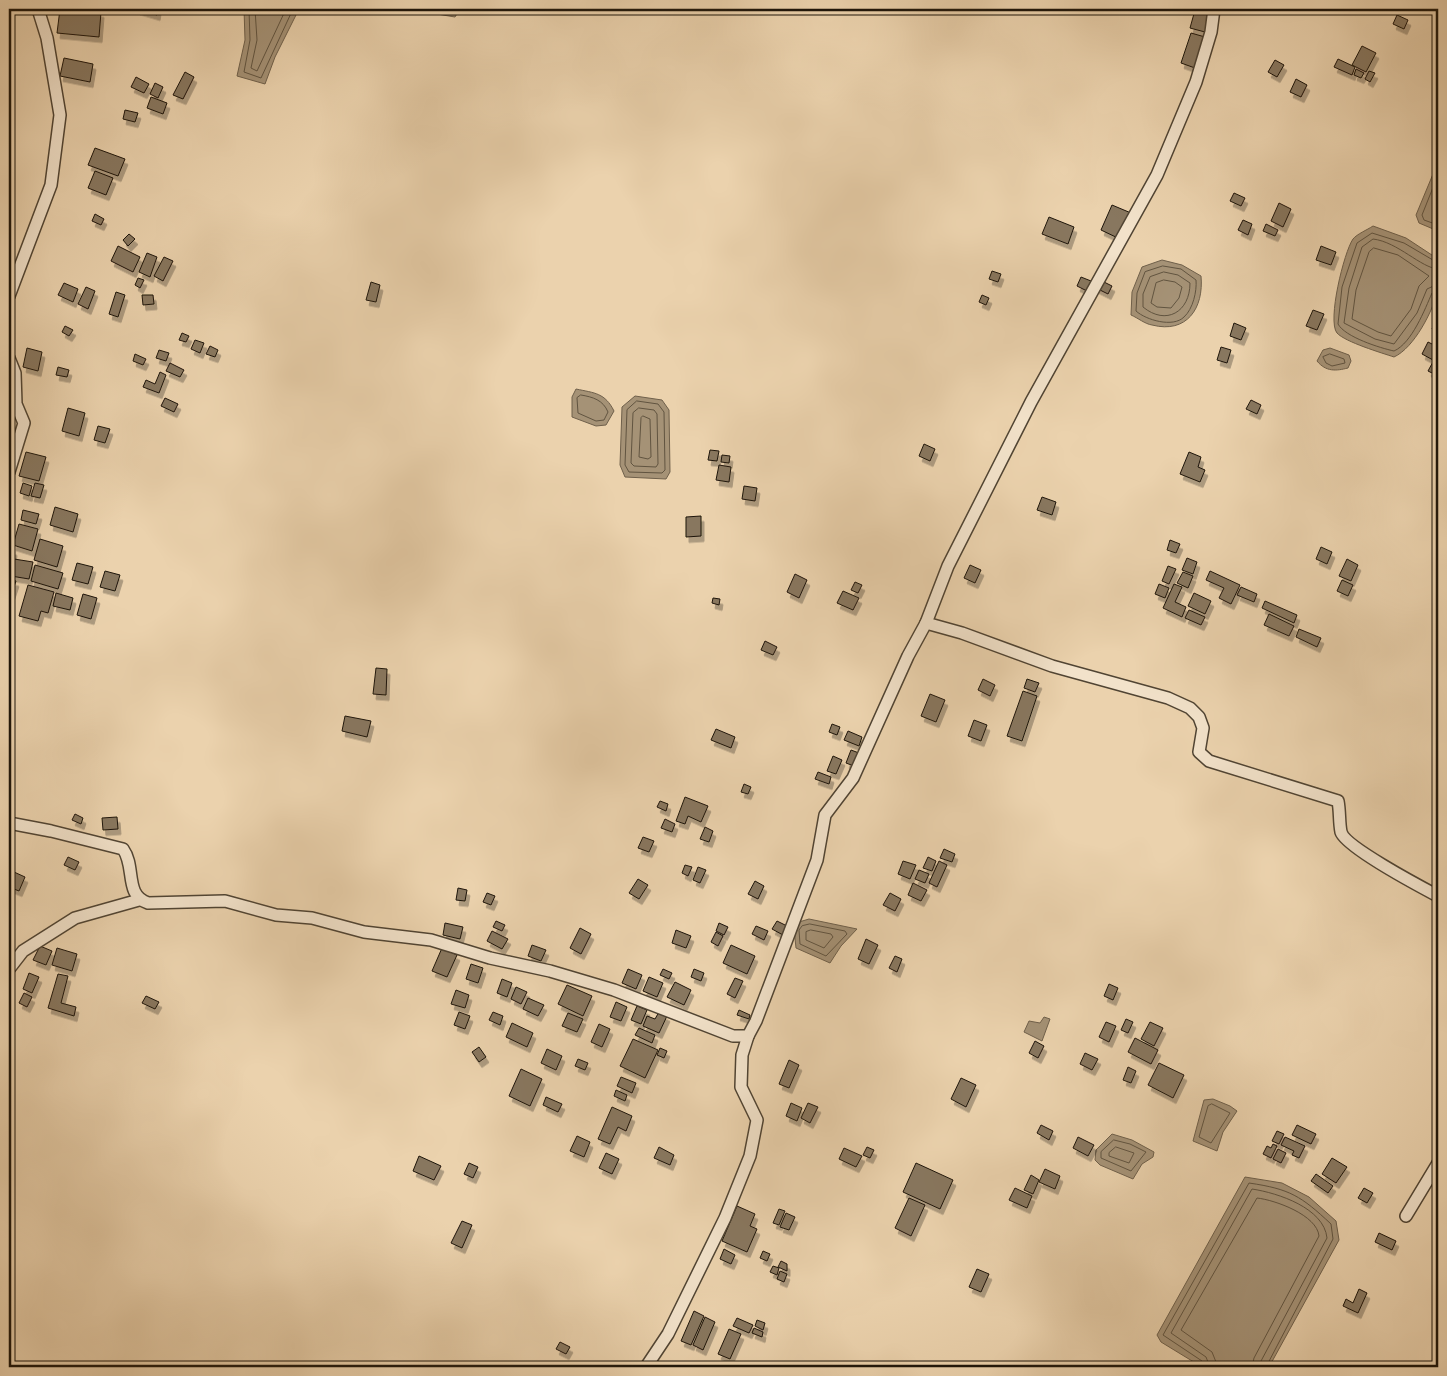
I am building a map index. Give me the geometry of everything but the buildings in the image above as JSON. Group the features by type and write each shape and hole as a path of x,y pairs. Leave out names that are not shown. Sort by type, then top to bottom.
{"street":[{"path":"9,296 51,185 60,115 47,38 38,9"},
{"path":"646,1367 668,1334 725,1218 750,1156 757,1120 741,1087 742,1056 748,1036 756,1022 817,860 825,815 853,778 908,656 926,623 948,566 1027,411 1157,175 1196,82 1212,32 1214,9"},
{"path":"9,358 15,373 16,404 24,423 9,472"},
{"path":"926,623 962,633 1052,666 1168,698 1190,708 1199,717 1203,728 1199,752 1210,761 1338,801 1342,833 1348,841 1394,872 1438,896"},
{"path":"9,823 123,849 129,858 133,891 139,900"},
{"path":"9,969 23,951 75,918 139,900 148,903 225,901 276,915 312,918 364,932 431,940 490,958 550,971 598,985 732,1036 748,1036"},
{"path":"1406,1216 1438,1164"}],"water":[{"path":"244,9 299,9 275,57 265,84 237,76 245,40"},
{"path":"420,9 460,9 455,17"},
{"path":"1438,162 1438,231 1419,223 1416,215"},
{"path":"1373,226 1406,238 1438,259 1439,286 1432,308 1422,328 1409,346 1394,357 1348,340 1337,333 1334,326 1335,301 1341,271 1349,246 1355,237"},
{"path":"1162,260 1182,265 1201,276 1200,298 1196,308 1184,322 1175,326 1164,327 1149,324 1131,315 1132,292 1142,267"},
{"path":"1330,348 1349,355 1351,361 1348,368 1331,370 1320,365 1317,361 1323,350"},
{"path":"576,389 599,395 611,405 614,411 606,425 596,426 572,417 572,397"},
{"path":"635,396 662,400 669,410 670,472 666,479 625,477 620,465 622,407"},
{"path":"809,919 857,929 841,946 830,963 796,948 794,929 799,922"},
{"path":"1044,1017 1050,1019 1042,1041 1024,1032 1029,1021 1040,1023"},
{"path":"1213,1099 1237,1111 1223,1132 1217,1151 1193,1141 1204,1100"},
{"path":"1112,1134 1132,1140 1154,1152 1153,1157 1142,1164 1133,1179 1100,1165 1095,1160 1096,1150"},
{"path":"1245,1177 1282,1183 1309,1197 1336,1221 1339,1240 1269,1367 1202,1367 1161,1342 1157,1335"}]}
